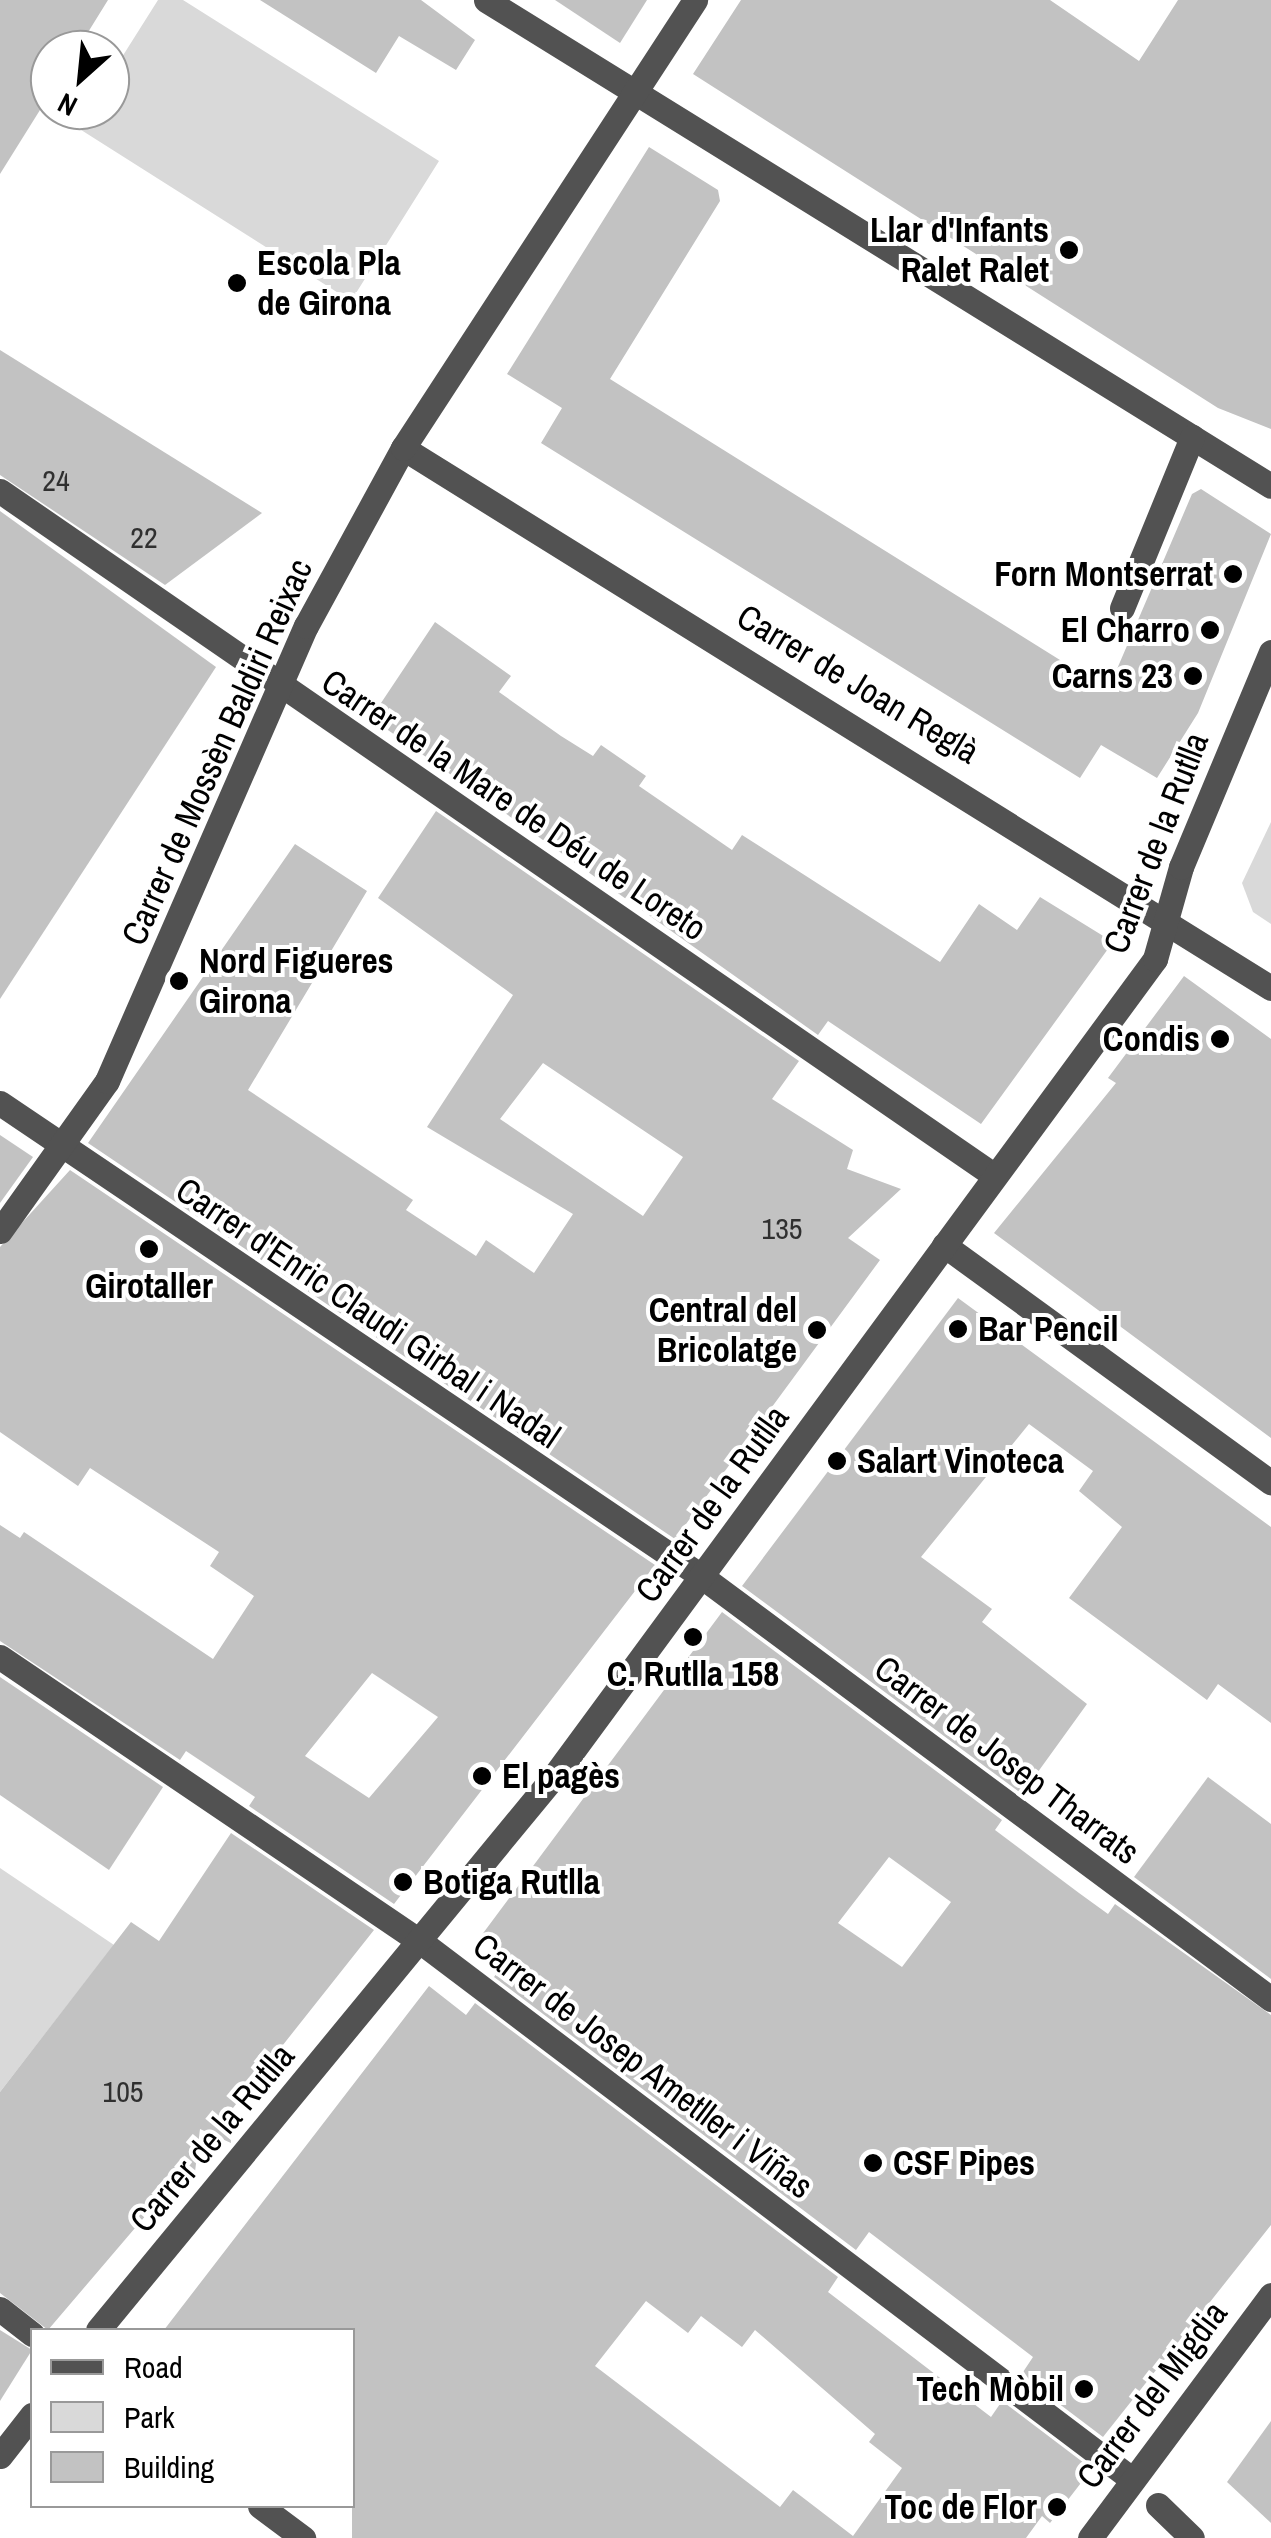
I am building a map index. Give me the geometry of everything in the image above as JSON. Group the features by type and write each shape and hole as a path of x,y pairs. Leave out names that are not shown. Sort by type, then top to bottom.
{"street":[{"path":"486,0 1271,486"},
{"name":"Carrer de Mossèn Baldiri Reixac","path":"0,1231 107,1080 281,688 403,448 695,0"},
{"path":"1122,608 1192,437"},
{"name":"Carrer de Joan Reglà","path":"403,448 1167,918 1271,988"},
{"name":"Carrer de la Mare de Déu de Loreto","path":"0,491 992,1174"},
{"name":"Carrer de la Rutlla","path":"100,2328 421,1942 701,1576 992,1174 1155,959 1167,918 1271,652"},
{"name":"Carrer d'Enric Claudi Girbal i Nadal","path":"0,1103 701,1576"},
{"path":"944,1244 1271,1483"},
{"name":"Carrer de Josep Tharrats","path":"701,1576 1271,1999"},
{"name":"Carrer de Josep Ametller i Viñas","path":"0,1658 421,1942 1133,2480"},
{"name":"Carrer del Migdia","path":"1090,2538 1271,2295"},
{"path":"0,2310 30,2332"},
{"path":"0,2456 30,2418"},
{"path":"1158,2505 1192,2538"},
{"path":"263,2508 303,2538"}],"green space":[{"path":"158,0 183,0 439,161 351,301 81,130 130,130 130,44"},
{"path":"1271,822 1271,924 1253,912 1242,883"},
{"path":"0,1868 114,1945 0,2092"}],"building":[{"path":"0,0 108,0 89,30 30,30 30,126 0,174"},
{"path":"260,0 421,0 475,40 456,70 399,36 376,73"},
{"path":"555,0 647,0 620,43"},
{"path":"741,0 1050,0 1139,61 1178,0 1271,0 1271,429 1218,408 693,74"},
{"path":"649,147 718,190 720,201 610,379 1108,690 1192,494 1201,489 1271,534 1198,713 1157,778 1101,745 1080,778 541,443 562,408 507,374"},
{"path":"0,350 262,513 165,585 0,475"},
{"path":"0,511 216,667 0,999"},
{"path":"435,622 511,676 499,692 561,736 593,756 601,745 646,776 639,786 732,850 742,835 940,962 979,904 1017,930 1040,897 1113,942 981,1124 828,1021 818,1035 371,718"},
{"path":"436,811 799,1061 772,1099 853,1150 847,1169 901,1189 848,1238 880,1260 675,1539 88,1143 295,844 367,891 248,1090 413,1200 406,1210 476,1256 486,1240 534,1273 573,1214 427,1127 513,995 378,898","holes":["543,1063 683,1157 643,1216 500,1119"]},
{"path":"1184,976 1271,1039 1271,1438 994,1233 1116,1083 1108,1078"},
{"path":"0,1135 33,1157 0,1203"},
{"path":"70,1170 655,1565 394,1904 249,1806 255,1797 186,1751 180,1760 0,1641 0,1525 20,1538 24,1532 213,1659 254,1596 210,1566 219,1552 90,1468 78,1486 0,1432 0,1247","holes":["372,1673 438,1717 369,1798 305,1756"]},
{"path":"958,1298 1271,1527 1271,1723 1218,1684 1207,1700 1069,1598 1122,1527 1079,1491 1093,1471 1029,1424 921,1557 992,1609 982,1622 1087,1704 1022,1794 742,1586"},
{"path":"722,1612 1002,1820 995,1830 1079,1893 1108,1914 1115,1904 1271,2015 1271,2225 1103,2437 1021,2375 1033,2357 869,2232 856,2250 494,1977 509,1956 481,1936","holes":["889,1857 951,1902 902,1967 838,1923"]},
{"path":"0,1677 163,1787 109,1870 0,1795"},
{"path":"1208,1777 1271,1824 1271,1979 1134,1877"},
{"path":"231,1833 374,1930 229,2113 231,2143 200,2129 195,2172 170,2187 50,2328 45,2328 0,2293 0,2092 131,1922 159,1941"},
{"path":"429,1986 466,2015 475,2003 838,2277 828,2292 991,2417 1002,2401 1084,2463 1076,2474 1084,2479 1050,2523 1042,2516 1026,2538 352,2538 355,2328 166,2328","holes":["646,2301 688,2333 701,2316 742,2347 755,2330 875,2434 869,2442 902,2468 853,2536 793,2490 780,2507 595,2366"]},
{"path":"0,2330 30,2349 30,2353 0,2401"},
{"path":"1271,2421 1271,2523 1227,2482"}],"place":[{"name":"Llar d'Infants Ralet Ralet","path":"1069,250"},
{"name":"Escola Pla de Girona","path":"237,283"},
{"name":"Forn Montserrat","path":"1233,574"},
{"name":"El Charro","path":"1210,630"},
{"name":"Carns 23","path":"1193,676"},
{"name":"Nord Figueres Girona","path":"179,981"},
{"name":"Condis","path":"1220,1039"},
{"name":"Girotaller","path":"149,1249"},
{"name":"Bar Pencil","path":"958,1329"},
{"name":"Central del Bricolatge","path":"817,1330"},
{"name":"Salart Vinoteca","path":"837,1461"},
{"name":"C. Rutlla 158","path":"693,1637"},
{"name":"El pagès","path":"482,1776"},
{"name":"Botiga Rutlla","path":"403,1882"},
{"name":"CSF Pipes","path":"873,2163"},
{"name":"Tech Mòbil","path":"1084,2389"},
{"name":"Toc de Flor","path":"1057,2507"}]}
